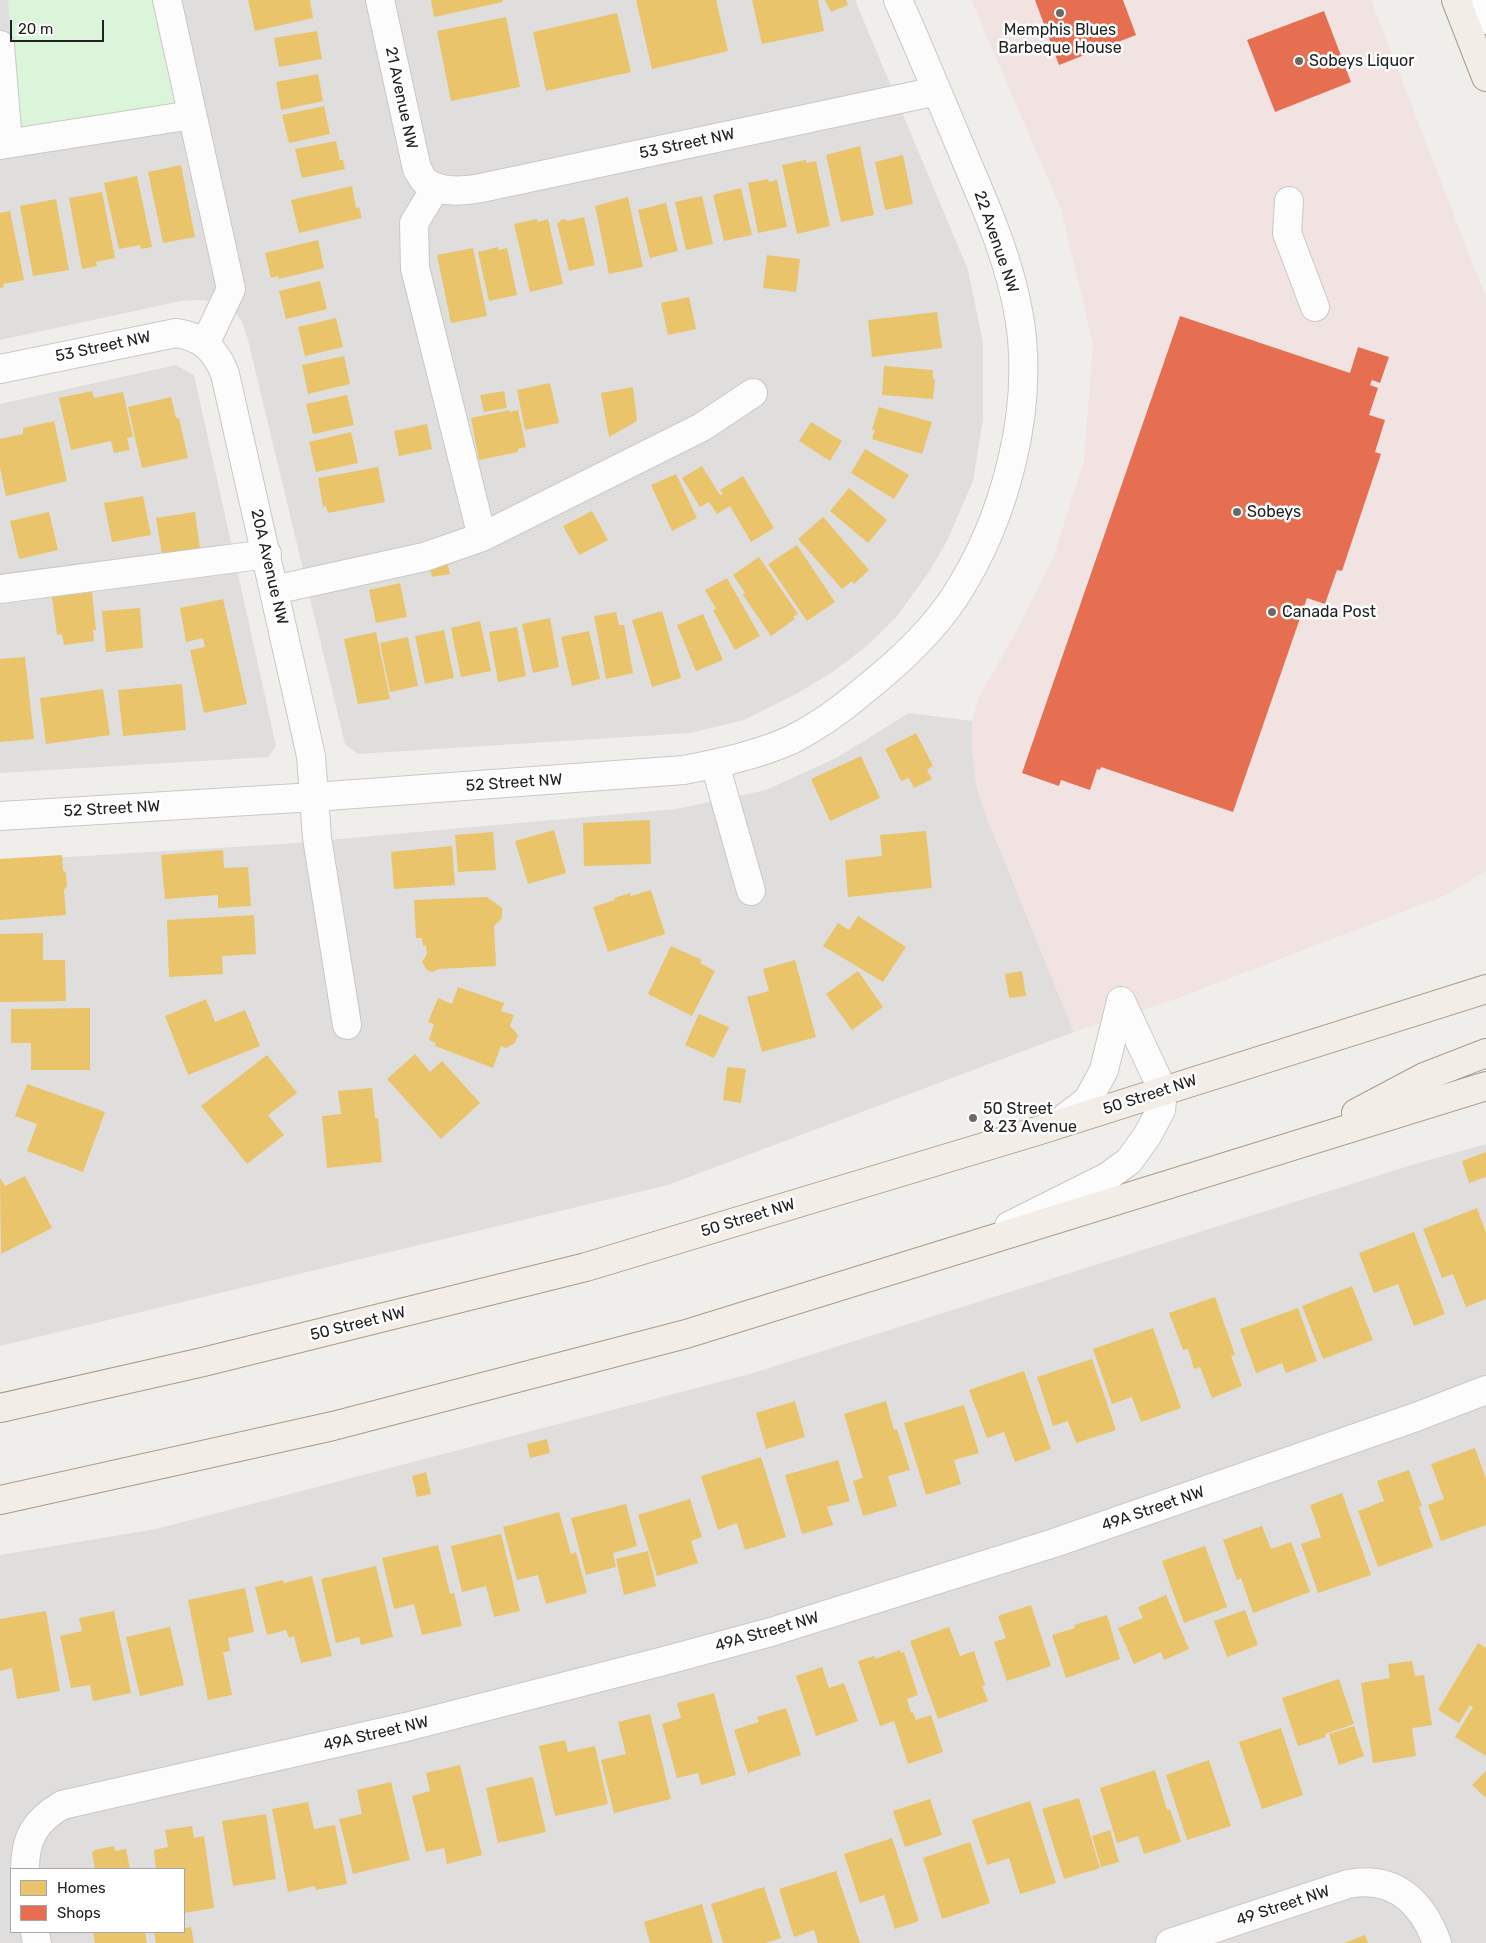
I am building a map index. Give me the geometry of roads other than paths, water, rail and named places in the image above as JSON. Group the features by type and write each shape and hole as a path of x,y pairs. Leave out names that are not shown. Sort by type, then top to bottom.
{"main road":[{"path":"1456,0 1486,77"},
{"name":"50 Street NW","path":"0,1408 203,1362 586,1267 1054,1126 1486,989"},
{"path":"1294,1144 1424,1077 1486,1053"},
{"path":"0,1500 333,1426 676,1336 1486,1086"}],"street":[{"path":"167,0 231,289 205,344"},
{"name":"21 Avenue NW","path":"380,0 417,169 425,181 436,187"},
{"name":"22 Avenue NW","path":"898,0 983,201 1007,264 1020,318 1022,388 1018,433 1008,474 994,517 979,553"},
{"path":"1474,0 1486,20"},
{"path":"0,45 4,144 192,115"},
{"name":"53 Street NW","path":"436,187 465,191 937,91"},
{"path":"436,187 414,223 415,268 482,537"},
{"path":"1289,201 1287,233 1315,307"},
{"name":"53 Street NW","path":"0,369 170,333 190,335 205,344"},
{"name":"20A Avenue NW","path":"205,344 215,353 225,374 311,756 314,797"},
{"path":"274,590 424,557 482,537 702,427 753,393"},
{"name":"52 Street NW","path":"0,816 314,797 651,773 714,764 765,750 792,739 844,707 903,658 930,629 954,598 979,553"},
{"path":"0,589 267,554"},
{"path":"714,764 751,891"},
{"path":"314,797 317,838 347,1025"},
{"path":"977,1243 1107,1177 1130,1161 1147,1136 1161,1110 1164,1091 1121,1001 1104,1070 1088,1100 1054,1126"},
{"name":"49A Street NW","path":"25,1868 25,1852 37,1824 47,1814 62,1805 406,1728 651,1665 770,1632 1054,1543 1416,1417 1486,1390"},
{"name":"49 Street NW","path":"1170,1943 1348,1884 1364,1881 1381,1883 1397,1889 1414,1903 1424,1916 1437,1943"}],"place":[{"name":"Memphis Blues Barbeque House","path":"1060,13"},
{"name":"Sobeys Liquor","path":"1299,61"},
{"name":"Sobeys","path":"1237,512"},
{"name":"Canada Post","path":"1272,612"},
{"name":"50 Street & 23 Avenue","path":"973,1118"}]}
